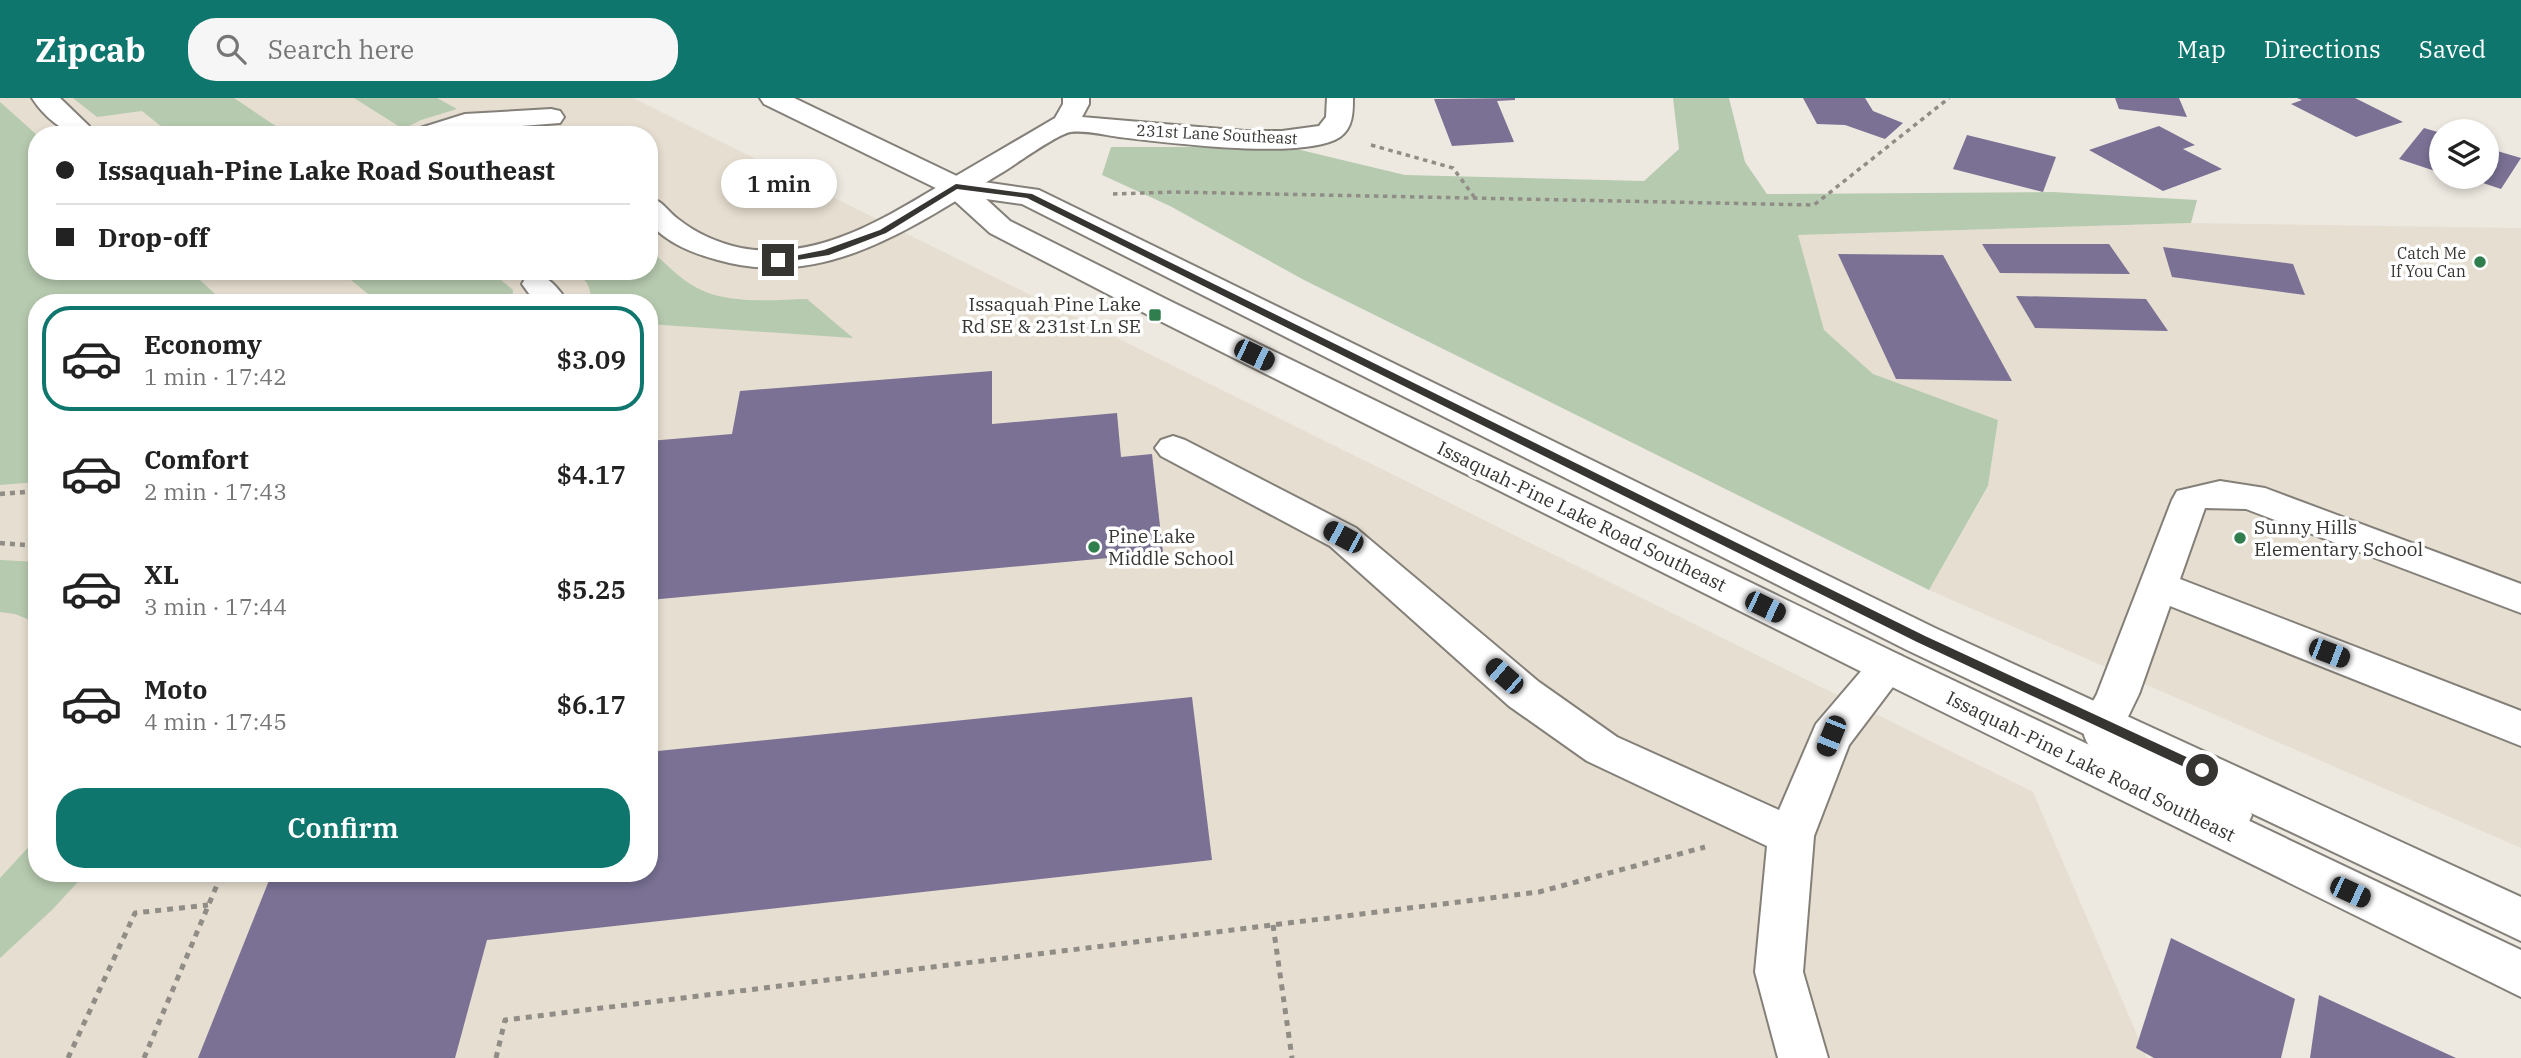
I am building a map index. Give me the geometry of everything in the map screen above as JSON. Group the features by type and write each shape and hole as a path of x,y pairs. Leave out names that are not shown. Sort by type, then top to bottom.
{"main road":[{"path":"46,98 76,126"},
{"path":"453,126 465,122 560,123 520,98"},
{"name":"Issaquah-Pine Lake Road Southeast","path":"773,98 956,187 1000,227 1888,667 2521,974"},
{"path":"1330,132 1339,122 1340,98"},
{"path":"658,216 696,245 740,257 778,260 825,253 883,232 1071,110"},
{"name":"231st Lane Southeast","path":"1071,110 1229,138 1314,138 1330,132"},
{"name":"Issaquah-Pine Lake Road Southeast","path":"956,187 1029,196 1921,639 2521,920"},
{"path":"1173,448 1343,537 1524,694 1602,749 1791,836"},
{"path":"2282,860 2273,843 2251,827 2122,756 2107,741 2104,723 2118,694 2190,500 2206,493 2252,497 2521,599"},
{"path":"2157,585 2521,729"},
{"path":"1803,1058 1779,972 1791,836 1831,736 1888,667"}],"path":[{"path":"1110,195 1174,192 1814,205 1949,98"},
{"path":"1330,132 1402,156 1453,167 1475,198"},
{"path":"0,494 28,492"},
{"path":"0,543 28,545"},
{"path":"496,1058 505,1020 1539,892 1713,845"},
{"path":"144,1058 218,882"},
{"path":"68,1058 135,913 208,905"},
{"path":"1273,925 1292,1058"}],"shaded area":[{"name":"Pine Lake Middle School","path":"0,98 633,98 2033,792 2147,1058 0,1058"},
{"name":"Sunny Hills Elementary School","path":"2191,223 2521,228 2521,848 1929,590 1988,487 1998,420 1873,374 1823,330 1797,235"}],"green space":[{"path":"73,98 234,98 276,126 161,126 142,111 97,117"},
{"path":"354,98 437,98 457,109 409,126 398,126"},
{"path":"1673,98 1729,98 1745,162 1767,194 2052,192 2197,200 2191,223 1798,235 1824,330 1873,374 1998,420 1988,486 1929,590 1304,280 1170,206 1102,175 1111,147 1288,147 1405,175 1644,181 1679,149"},
{"path":"0,102 28,127 28,280 200,280 215,294 28,294 28,483 0,485"},
{"path":"658,257 686,281 718,296 748,300 807,299 853,338 658,325 658,294 590,294 584,280 658,280"},
{"path":"351,280 501,280 513,290 513,294 368,294"},
{"path":"0,560 28,562 28,619 0,612"},
{"path":"28,848 28,882 78,882 0,958 0,878"}],"building":[{"path":"1515,98 1497,101 1514,142 1452,146 1434,99"},
{"path":"1803,98 1865,98 1873,111 1903,123 1885,139 1845,125 1817,124"},
{"path":"2115,98 2179,98 2187,117 2119,109"},
{"path":"2297,98 2355,98 2403,122 2356,137 2291,104 2302,100"},
{"path":"2159,126 2195,145 2183,149 2222,169 2163,191 2089,150"},
{"path":"2424,128 2429,129 2429,169 2399,159"},
{"path":"1967,135 2056,157 2043,192 1953,169"},
{"path":"2499,152 2521,158 2499,188"},
{"path":"1982,244 2109,244 2130,274 2000,273"},
{"path":"2163,247 2293,264 2305,295 2172,277"},
{"path":"1838,254 1943,255 2012,381 1896,379"},
{"path":"2016,296 2146,299 2168,331 2035,328"},
{"path":"992,371 992,424 1117,413 1121,457 1152,454 1163,553 658,599 658,440 732,434 740,391"},
{"path":"1192,697 1212,860 487,940 455,1058 198,1058 268,882 658,882 658,751"},
{"path":"2171,938 2295,999 2281,1058 2154,1058 2136,1048"},
{"path":"2319,995 2456,1058 2310,1058"}],"place":[{"name":"Catch Me If You Can","path":"2480,262"},
{"name":"Issaquah Pine Lake Rd SE & 231st Ln SE","path":"1155,315"},
{"name":"Sunny Hills Elementary School","path":"2240,538"},
{"name":"Pine Lake Middle School","path":"1094,547"}],"route":[{"path":"778,260 825,253 883,232 956,187 1029,196 1921,639 2202,770"}]}
